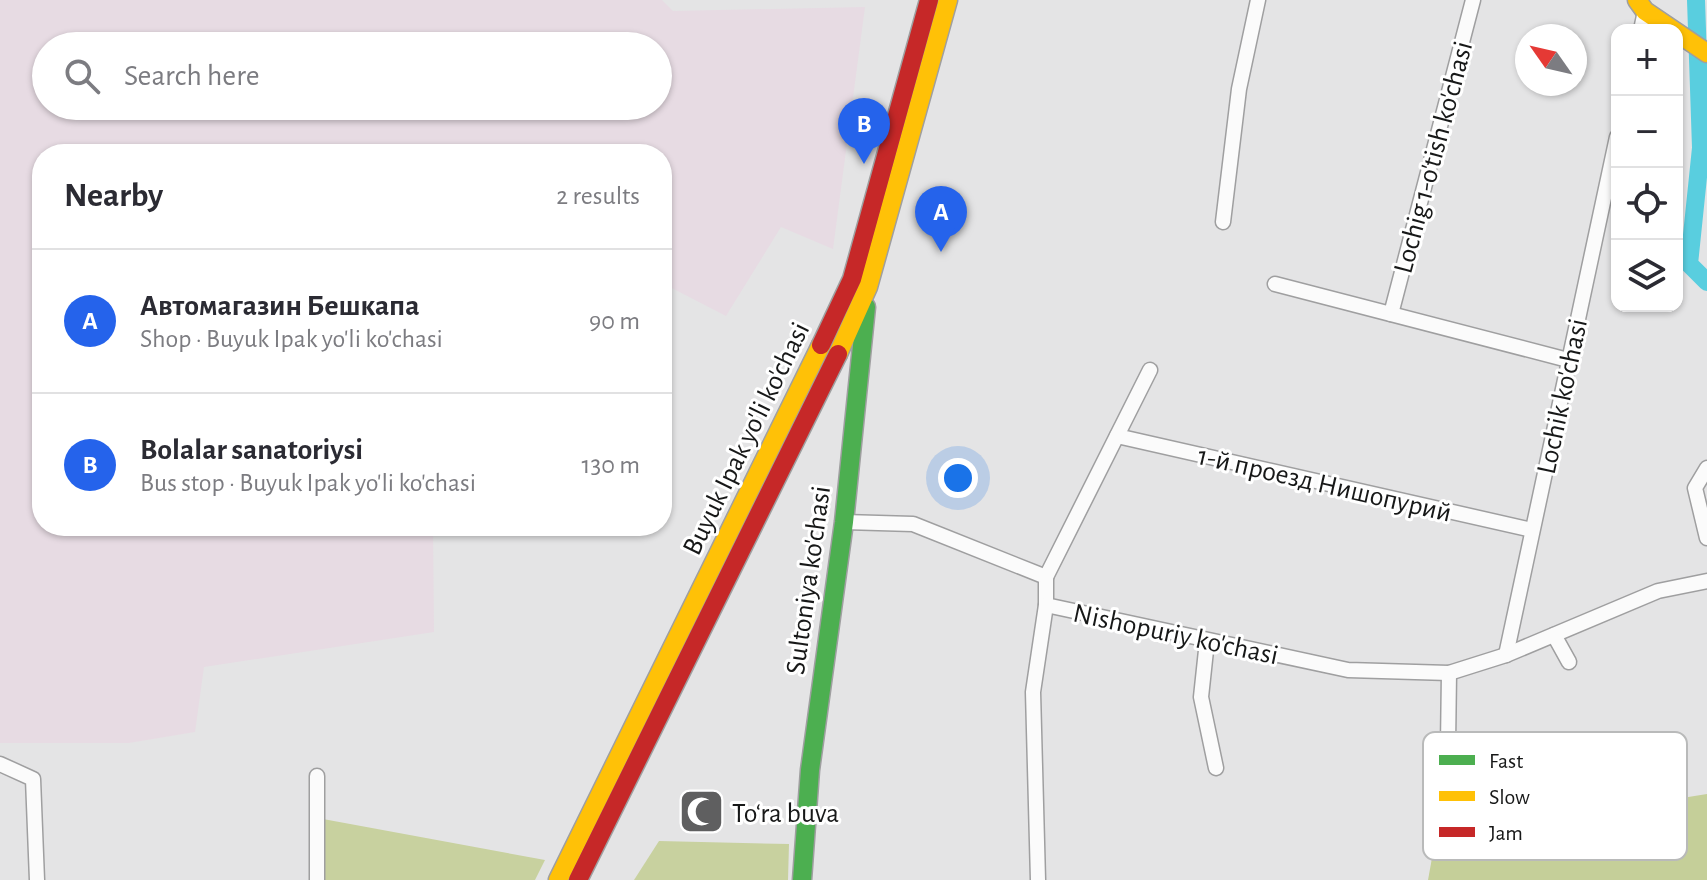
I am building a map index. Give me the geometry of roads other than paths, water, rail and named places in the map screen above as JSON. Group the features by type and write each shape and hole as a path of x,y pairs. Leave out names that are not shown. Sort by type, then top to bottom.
{"main road":[{"name":"Buyuk Ipak yo'li ko'chasi","path":"558,880 852,279 929,0"},
{"name":"Buyuk Ipak yo'li ko'chasi","path":"578,880 841,350 868,287 948,0"},
{"path":"1641,6 1668,24"},
{"path":"1683,35 1707,53"},
{"name":"Sultoniya ko'chasi","path":"802,880 810,770 844,522 868,287"}],"street":[{"path":"1223,222 1239,89 1258,0"},
{"name":"Lochig 1-o'tish ko'chasi","path":"1391,314 1473,0"},
{"name":"Lochik ko'chasi","path":"1506,655 1611,164"},
{"path":"1275,284 1568,360"},
{"path":"1046,577 1150,370"},
{"name":"1-й проезд Нишопурий","path":"1117,436 1532,530"},
{"path":"1707,468 1695,488 1707,538"},
{"name":"Nishopuriy ko'chasi","path":"844,522 913,524 1046,577 1046,605 1348,670 1449,673 1506,655 1658,591 1707,581"},
{"path":"1038,880 1033,692 1046,605"},
{"path":"1554,635 1569,662"},
{"path":"1207,641 1201,697 1216,768"},
{"path":"1448,732 1449,673"},
{"path":"0,764 33,779 37,880"},
{"path":"317,776 317,880"}],"waterway":[{"path":"1696,0 1701,148 1689,264 1707,282"}],"place":[{"name":"Bolalar sanatoriysi","path":"864,164"},
{"name":"Автомагазин Бешкапа","path":"941,252"},
{"name":"To‘ra buva","path":"701,812"}]}
